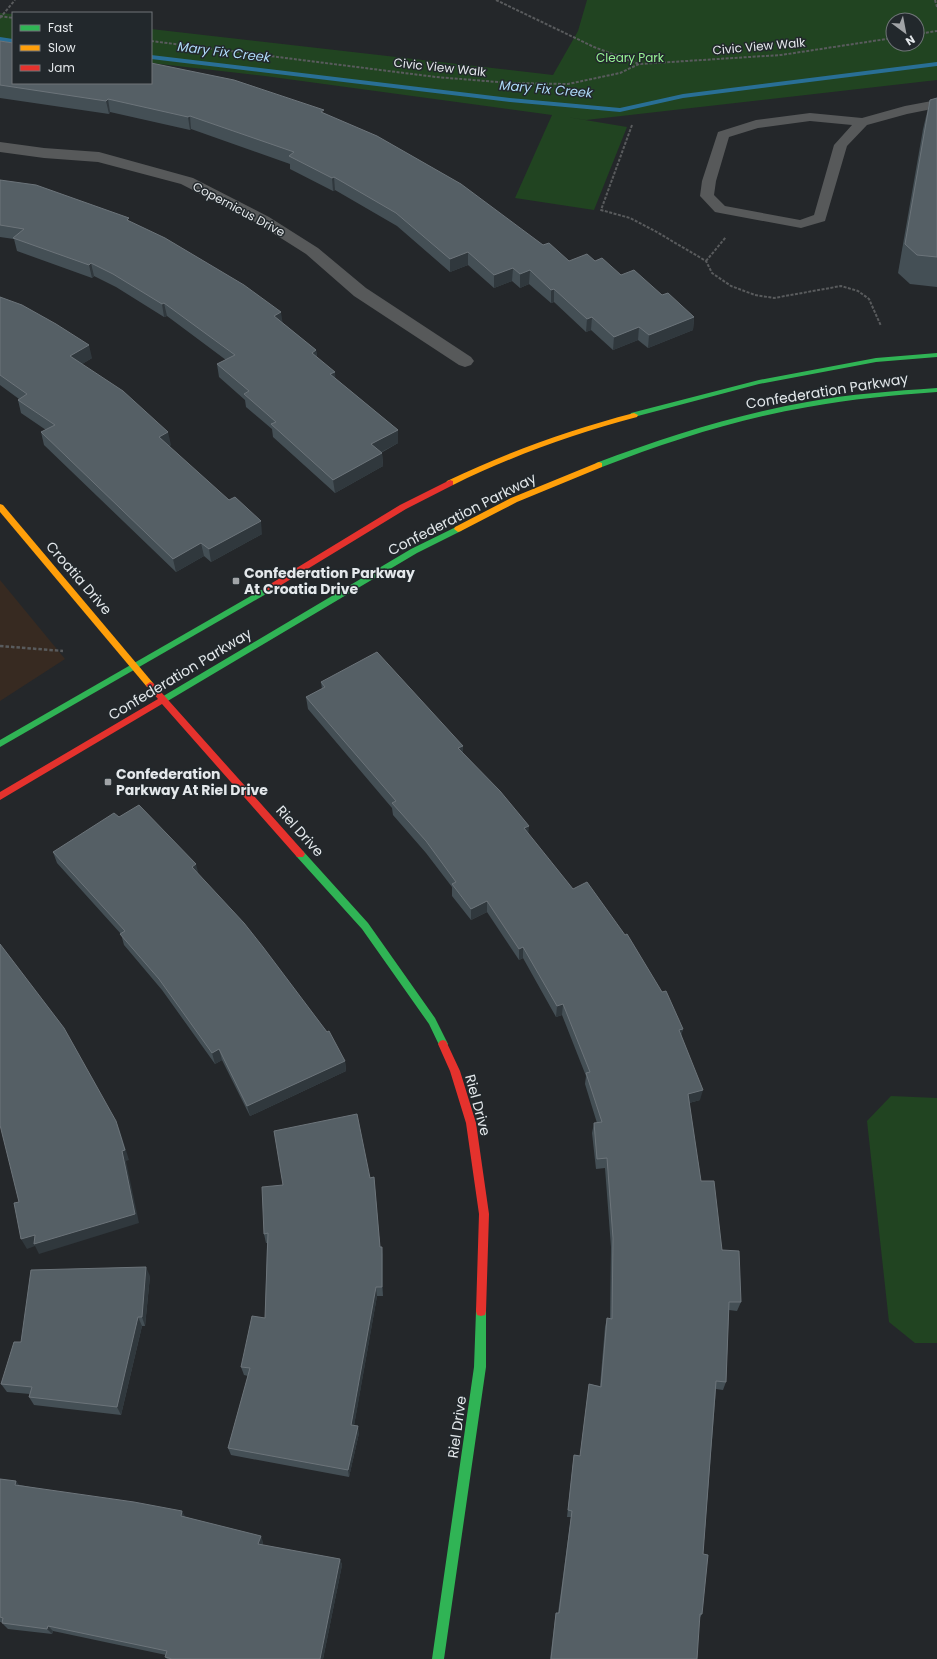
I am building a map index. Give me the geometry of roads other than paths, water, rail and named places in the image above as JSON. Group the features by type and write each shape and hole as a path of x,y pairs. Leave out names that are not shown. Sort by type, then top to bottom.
{"street":[{"name":"Copernicus Drive","path":"0,147 44,154 99,157 187,181 263,220 312,251 360,292 465,361"},
{"name":"Confederation Parkway","path":"0,744 317,561 403,506 478,469 556,439 625,417 759,382 876,360 937,355"},
{"name":"Confederation Parkway","path":"0,796 414,551 514,500 618,457 681,435 763,412 894,392 937,390"},
{"name":"Croatia Drive","path":"0,507 110,635 135,667"},
{"name":"Riel Drive","path":"135,667 365,926 432,1021 455,1071 471,1123 484,1214 480,1367 438,1659"}],"lane":[{"path":"862,122 841,145 820,218 801,224 720,209 707,196 709,181 723,135 756,124 810,118 862,122 905,110 937,104"}],"waterway":[{"name":"Mary Fix Creek","path":"0,39 12,41"},
{"name":"Mary Fix Creek","path":"152,57 510,100 620,110 683,96 937,64"}],"place":[{"name":"Confederation Parkway At Croatia Drive","path":"236,581"},
{"name":"Confederation Parkway At Riel Drive","path":"108,782"}],"park label":[{"name":"Cleary Park","path":"630,57"}]}
